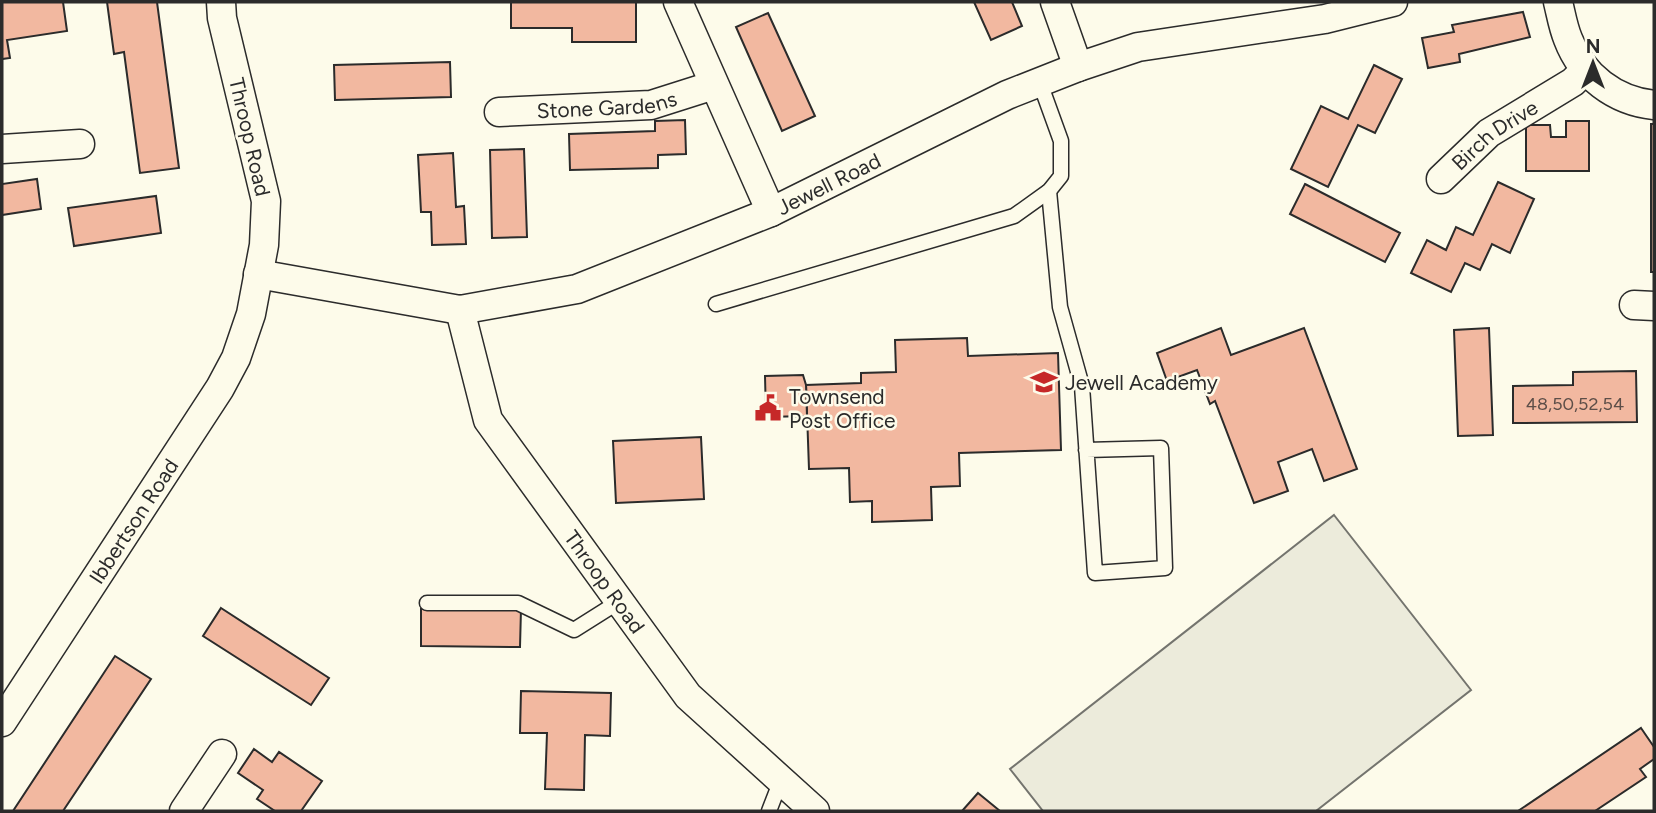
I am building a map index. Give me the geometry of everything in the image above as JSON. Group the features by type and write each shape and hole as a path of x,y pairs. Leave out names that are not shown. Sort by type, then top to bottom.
{"street":[{"name":"Throop Road","path":"221,2 222,18 266,201 264,246 251,314"},
{"path":"678,2 771,212"},
{"path":"1055,2 1078,68"},
{"name":"Jewell Road","path":"258,274 460,310 577,289 771,212 1007,95 1078,68 1138,47 1325,19 1392,2"},
{"path":"1558,2 1568,39 1585,70 1625,99 1654,105"},
{"name":"Birch Drive","path":"1440,179 1489,133 1573,82 1585,70"},
{"name":"Stone Gardens","path":"499,112 652,105 714,85"},
{"path":"2,149 80,144"},
{"name":"Throop Road","path":"460,310 488,420 688,696 815,811"},
{"name":"Ibbertson Road","path":"2,722 220,388 236,358 251,314"},
{"path":"184,811 222,754"}],"lane":[{"path":"716,304 1014,216 1049,191 1060,176 1061,141 1040,83"},
{"path":"1049,191 1059,307 1082,386 1086,450 1095,573 1165,568 1161,448 1086,450"},
{"path":"427,603 518,603 574,630 620,601"},
{"path":"769,811 781,780"}],"shaded area":[{"path":"1334,515 1471,690 1316,811 1043,811 1010,769"}],"building":[{"path":"2,2 63,2 67,31 7,40 10,58 2,59"},
{"path":"107,2 157,2 179,168 140,173 124,52 114,54"},
{"path":"511,2 636,2 636,42 572,42 572,28 511,28"},
{"path":"974,2 1012,2 1022,26 991,40"},
{"path":"1523,12 1530,37 1459,54 1460,62 1428,68 1422,38 1454,32 1452,25"},
{"path":"768,13 815,116 782,131 736,27"},
{"path":"450,62 451,97 335,100 334,65"},
{"path":"1374,65 1402,79 1375,133 1358,125 1328,187 1291,169 1321,106 1348,119"},
{"path":"685,120 686,154 658,155 658,168 570,170 569,134 655,131 655,121"},
{"path":"1566,121 1589,121 1589,171 1526,171 1526,125 1550,125 1551,137 1566,137"},
{"path":"1651,124 1654,124 1654,272 1651,272"},
{"path":"524,149 527,237 492,238 490,150"},
{"path":"453,153 456,207 464,206 466,244 432,245 431,212 421,212 418,155"},
{"path":"37,179 41,209 2,215 2,184"},
{"path":"1498,182 1534,199 1510,253 1492,244 1480,270 1465,263 1451,292 1411,273 1427,240 1446,250 1456,227 1473,235"},
{"path":"1305,184 1400,233 1385,262 1290,214"},
{"path":"156,196 161,233 74,246 68,208"},
{"path":"1221,328 1231,355 1304,328 1357,469 1324,481 1312,449 1278,462 1288,491 1254,503 1215,401 1210,404 1197,370 1167,381 1157,353"},
{"path":"1489,328 1493,435 1458,436 1454,330"},
{"path":"967,338 968,356 1058,353 1061,450 959,453 960,486 931,487 932,520 872,522 872,501 850,502 849,468 809,469 806,385 861,383 861,373 896,372 895,340"},
{"path":"1636,371 1637,422 1513,423 1513,386 1573,385 1573,372"},
{"path":"803,375 807,416 766,417 765,376"},
{"path":"701,437 704,499 616,503 613,441"},
{"path":"221,608 329,678 311,705 203,636"},
{"path":"421,609 521,609 520,647 421,646"},
{"path":"115,656 151,679 63,811 13,811"},
{"path":"521,691 611,693 610,736 585,735 584,790 545,789 547,733 520,733"},
{"path":"1641,728 1654,747 1654,759 1640,769 1646,777 1595,811 1518,811"},
{"path":"254,749 272,762 279,752 322,781 301,811 275,811 257,799 263,790 238,773"},
{"path":"978,793 1000,811 962,811"}],"place":[{"name":"Jewell Academy","path":"1044,382"},
{"name":"Townsend Post Office","path":"768,408"}]}
